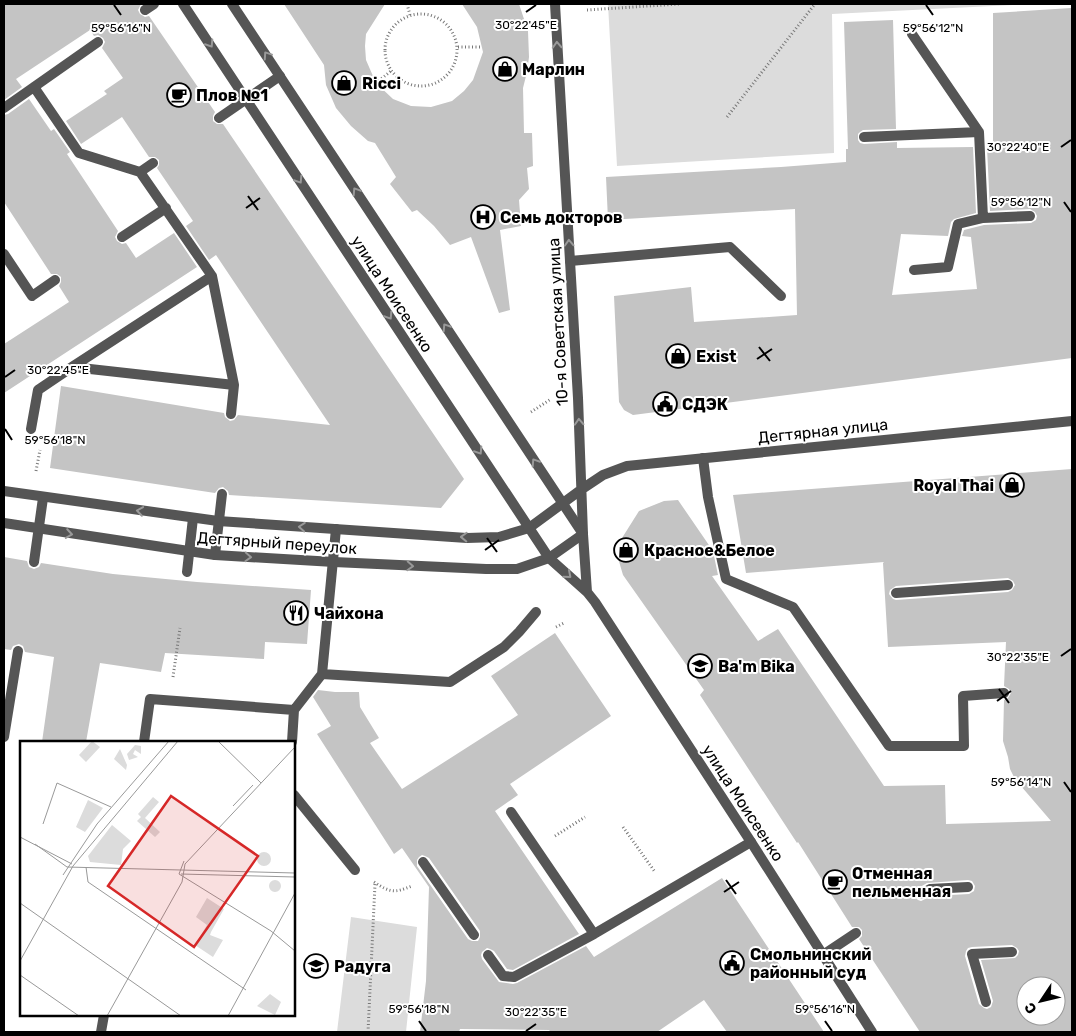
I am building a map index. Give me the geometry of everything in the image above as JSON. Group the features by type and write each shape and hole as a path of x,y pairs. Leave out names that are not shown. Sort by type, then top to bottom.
{"street":[{"path":"145,10 154,4"},
{"name":"улица Моисеенко","path":"183,4 549,558 587,592 751,842 872,1032"},
{"name":"улица Моисеенко","path":"232,4 583,534 587,592"},
{"name":"10-я Советская улица","path":"555,4 582,488"},
{"path":"912,34 979,132 983,218"},
{"path":"4,108 98,42"},
{"path":"219,118 280,76"},
{"path":"34,87 79,153 140,172 212,276 234,385 231,414"},
{"path":"864,137 979,132"},
{"path":"140,172 154,163"},
{"path":"122,237 166,208"},
{"path":"914,270 948,267 958,224 983,218 1030,216"},
{"path":"570,261 730,247 781,296"},
{"path":"4,254 32,296 55,280"},
{"path":"31,429 38,390 212,276"},
{"path":"72,367 234,385"},
{"name":"Дегтярная улица","path":"529,528 582,488 603,475 627,466 1072,421"},
{"path":"703,458 708,497 726,579 793,607 889,746 964,746 963,696 1004,693"},
{"path":"549,558 583,534 582,488"},
{"name":"Дегтярный переулок","path":"4,492 218,521 336,530 467,538 499,537 529,528"},
{"path":"216,555 222,494"},
{"path":"34,562 44,498"},
{"path":"187,572 193,518"},
{"name":"Дегтярный переулок","path":"4,523 216,555 486,569 517,569 549,558"},
{"path":"292,741 294,710 322,674 336,530"},
{"path":"896,593 1008,585"},
{"path":"322,674 450,682 504,648 536,612"},
{"path":"4,737 18,651"},
{"path":"144,741 150,699 294,710"},
{"path":"295,795 355,870"},
{"path":"511,812 594,934"},
{"path":"488,955 503,976 514,978 594,934 751,842"},
{"path":"423,862 474,935"},
{"path":"921,894 930,889 968,887"},
{"path":"822,955 856,933"},
{"path":"986,1002 972,954 1012,952"},
{"path":"101,1032 104,1016"}],"path":[{"path":"407,4 410,15"},
{"path":"587,10 679,4"},
{"path":"727,117 815,4"},
{"path":"424,13 436,16 447,24 454,34 458,47 457,60 450,72 440,82 427,86 414,86 401,81 391,71 386,61 386,38 400,20 410,15 424,13"},
{"path":"458,47 481,47"},
{"path":"376,82 391,71"},
{"path":"527,415 551,399"},
{"path":"170,701 180,628"},
{"path":"535,848 585,817"},
{"path":"623,826 668,891"},
{"path":"355,870 384,889 394,892 403,890"},
{"path":"368,1032 376,883"}],"shaded area":[{"path":"608,4 1033,4 832,14 834,153 617,166"},
{"path":"351,917 417,927 406,1032 337,1032"}],"building":[{"path":"4,4 141,4 138,10 140,14 145,17 149,16 215,112 213,121 217,124 223,124 464,479 441,508 229,495 228,491 223,487 219,488 215,493 50,468 61,386 224,413 225,417 230,421 234,420 238,415 330,425 216,255 209,260 186,226 193,221 157,168 159,160 155,157 149,157 122,117 81,144 66,121 107,94 104,91 123,78 102,48 105,42 103,38 98,35 94,36 90,30 16,79 22,87 4,100"},
{"path":"284,4 385,4 366,34 366,60 376,83 393,99 411,106 431,107 452,101 464,91 473,80 483,52 477,27 462,4 519,4 528,31 529,57 523,88 524,133 532,133 533,166 527,168 529,189 519,200 521,226 500,230 510,310 499,313 471,237 450,245 417,210 412,212 390,184 396,177 375,143 368,141 351,126 336,108 326,85 324,65"},
{"path":"1071,8 1072,358 633,415 624,410 619,402 614,296 691,287 694,322 797,315 795,209 608,220 606,177 846,162 846,149 848,149 844,22 893,20 896,129 863,130 858,134 858,140 864,144 897,142 897,148 973,147 976,213 954,219 951,222 948,236 901,234 892,295 977,289 971,237 962,236 964,230 984,225 1031,223 1036,220 1037,216 1030,209 990,211 987,147 993,147 993,13"},
{"path":"29,99 51,131 54,129 70,152 67,154 118,231 115,237 117,241 122,244 126,243 136,258 174,233 197,267 4,393 4,344 69,302 59,286 61,277 57,274 51,274 4,202 4,115"},
{"path":"1072,469 1072,1032 920,1032 859,939 862,936 862,930 859,927 852,927 700,695 704,690 623,575 618,558 622,538 639,511 664,501 678,500 713,551 718,575 712,576 758,641 778,629 884,786 945,785 946,824 1051,821 1015,779 1010,769 1003,741 1004,700 1011,693 1004,686 1006,642 888,647 884,562 746,573 733,495","holes":["1008,578 1015,585 1008,592 896,600 889,594 890,590 896,586","972,881 975,886 974,891 969,894 932,896 921,901 915,897 915,890 927,883","1012,945 1019,951 1015,958 981,960 993,1001 991,1007 984,1008 979,1004 965,956 966,951 972,947"]},
{"path":"4,557 27,561 29,567 34,569 39,567 41,563 113,574 311,590 307,644 265,642 264,659 165,653 161,672 100,663 86,741 42,741 54,657 25,652 23,646 19,644 13,646 11,650 4,649"},
{"path":"555,633 611,716 510,784 518,795 495,811 579,934 513,970 507,969 494,951 487,948 482,952 482,959 499,982 517,983 586,946 594,957 722,878 824,1032 727,1032 704,1000 657,1032 548,1032 550,1030 460,1029 459,1032 420,1032 426,981 429,887 402,848 394,854 317,734 331,726 313,697 318,690 359,692 360,707 379,738 370,743 402,789 518,715 491,676","holes":["422,855 429,858 480,931 478,941 468,939 417,866 417,860"]}],"place":[{"name":"Марлин","path":"505,69"},
{"name":"Ricci","path":"344,83"},
{"name":"Плов №1","path":"179,95"},
{"name":"Семь докторов","path":"483,217"},
{"name":"Exist","path":"678,356"},
{"name":"СДЭК","path":"665,404"},
{"name":"Royal Thai","path":"1012,485"},
{"name":"Красное&Белое","path":"626,550"},
{"name":"Чайхона","path":"296,613"},
{"name":"Ba'm Bika","path":"700,666"},
{"name":"Отменная пельменная","path":"835,882"},
{"name":"Смольнинский районный суд","path":"732,963"},
{"name":"Радуга","path":"316,966"}]}
